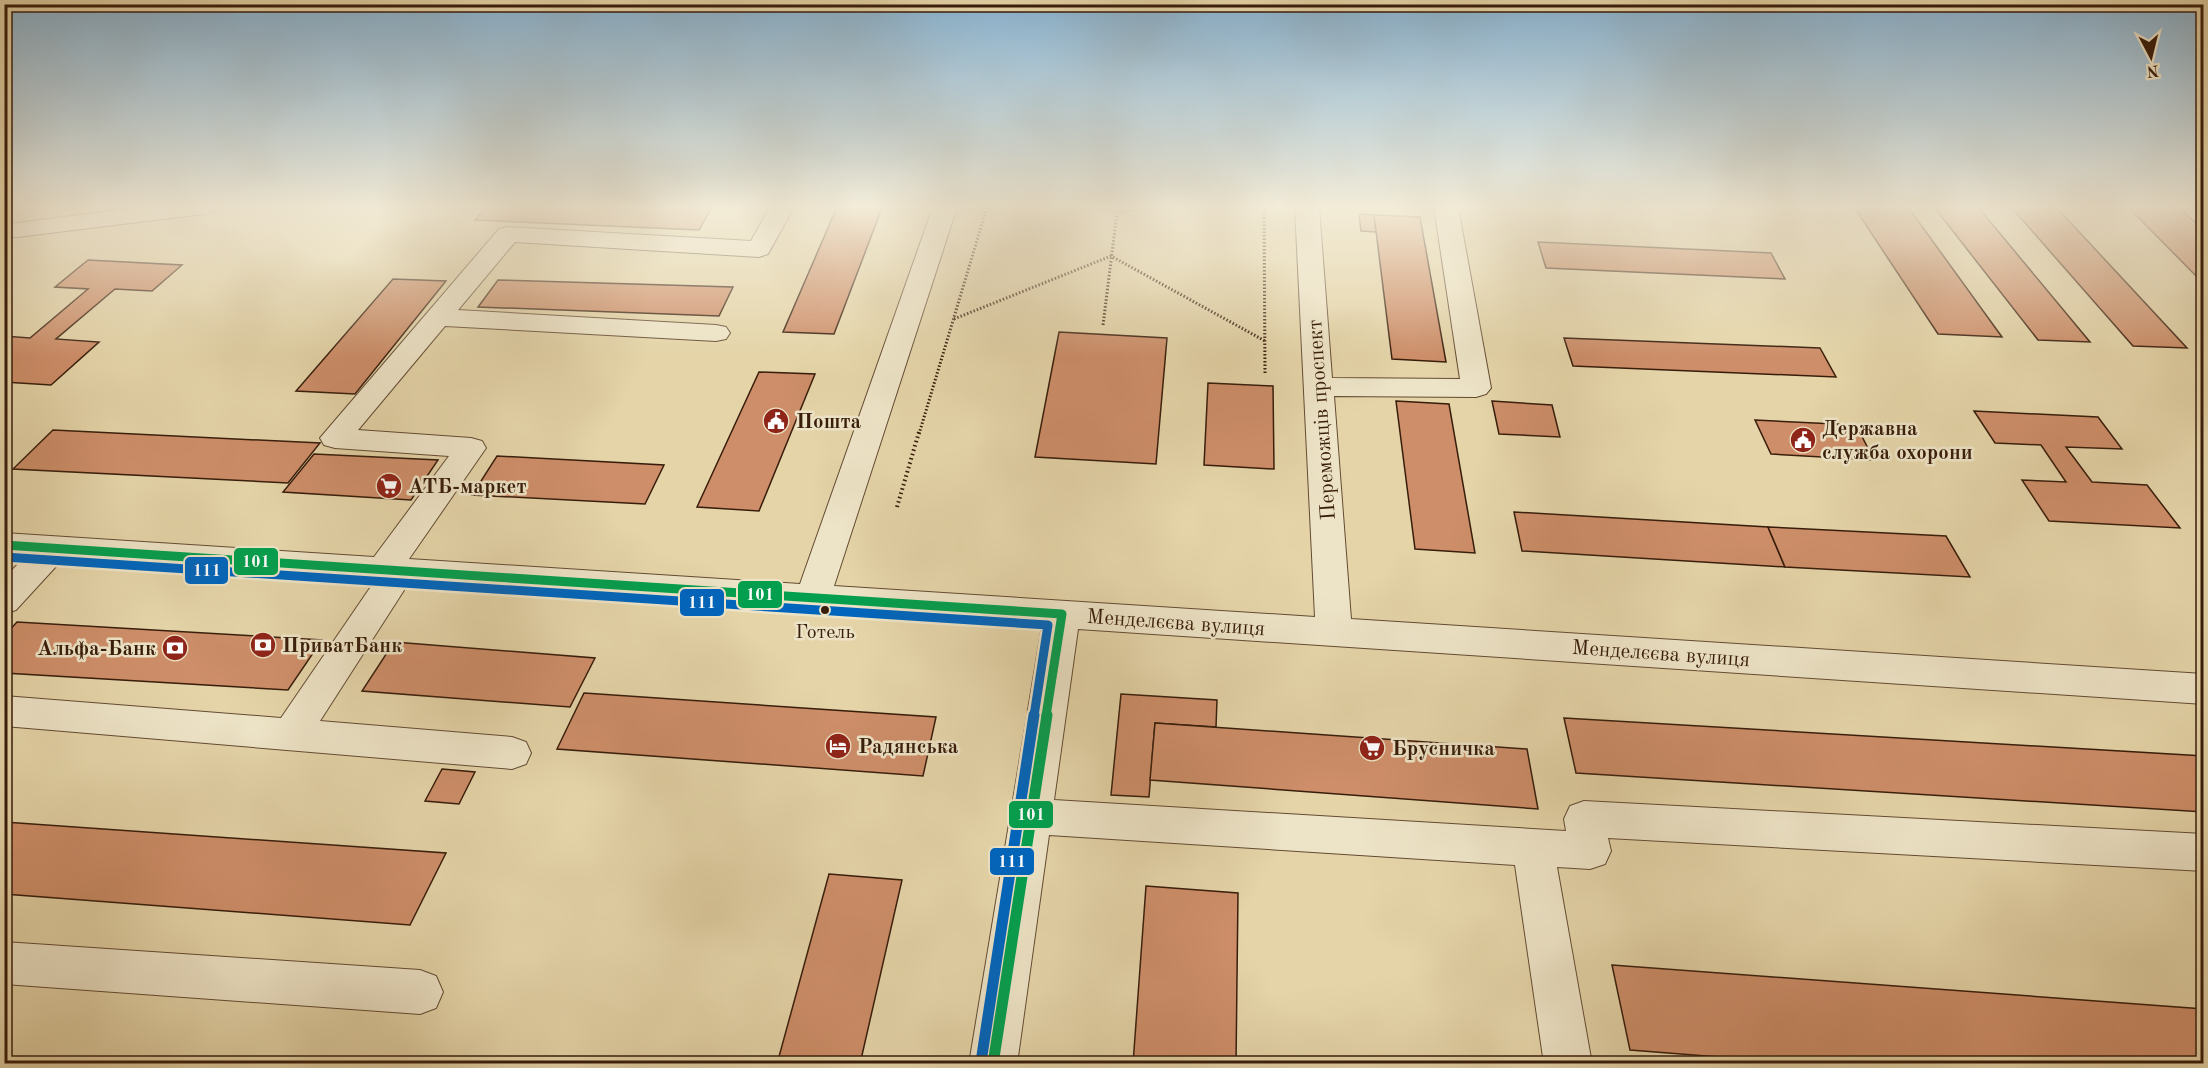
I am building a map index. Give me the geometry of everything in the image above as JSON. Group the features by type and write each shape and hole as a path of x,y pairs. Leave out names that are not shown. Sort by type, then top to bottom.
{"street":[{"path":"291,735 391,571 471,448 335,438 488,257"},
{"path":"813,598 928,257"},
{"name":"Переможців проспект","path":"1309,257 1334,633"},
{"path":"1318,387 1476,388 1454,257"},
{"path":"437,317 716,333"},
{"name":"Менделєєва вулиця","path":"4,545 2204,689"},
{"path":"4,601 53,548"},
{"path":"993,1064 1062,614"},
{"path":"4,711 512,753"},
{"path":"1030,816 1590,851 1584,819 2204,853"},
{"path":"1533,848 1568,1064"},
{"path":"4,963 420,992"}],"path":[{"path":"897,507 972,257"},
{"path":"954,319 1109,257"},
{"path":"1103,325 1111,257"},
{"path":"1113,257 1265,341"},
{"path":"1264,257 1265,374"}],"building":[{"path":"815,257 863,257 834,334 783,332"},
{"path":"1379,257 1427,257 1446,362 1392,359"},
{"path":"1543,257 1773,257 1785,279 1546,268"},
{"path":"1887,257 1944,257 2002,337 1938,334"},
{"path":"1973,257 2019,257 2090,342 2038,340"},
{"path":"2055,257 2102,257 2187,348 2133,346"},
{"path":"2177,257 2204,257 2204,284"},
{"path":"88,260 182,265 152,291 115,289 56,339 99,342 51,385 4,382 4,336 30,338 88,289 55,287"},
{"path":"393,279 446,281 355,394 296,391"},
{"path":"498,280 733,287 719,316 478,307"},
{"path":"1059,332 1167,338 1156,464 1035,457"},
{"path":"1564,338 1820,348 1836,377 1573,366"},
{"path":"759,372 815,374 759,511 697,507"},
{"path":"1208,383 1273,386 1274,469 1204,465"},
{"path":"1396,401 1449,404 1475,553 1415,549"},
{"path":"1492,401 1552,405 1560,437 1499,434"},
{"path":"1974,411 2098,417 2122,449 2066,447 2092,482 2147,485 2180,528 2049,521 2022,480 2066,482 2041,445 1995,443"},
{"path":"1755,420 1856,425 1874,460 1771,454"},
{"path":"53,430 320,443 288,483 13,469"},
{"path":"314,454 438,460 411,500 283,492"},
{"path":"497,456 664,465 645,504 472,495"},
{"path":"1514,512 1768,527 1785,567 1522,551"},
{"path":"1768,527 1946,536 1970,577 1785,567"},
{"path":"17,622 322,640 288,690 4,673 4,636"},
{"path":"394,642 595,658 570,707 362,691"},
{"path":"584,693 936,717 923,776 557,749"},
{"path":"1121,694 1217,700 1216,727 1155,723 1149,797 1111,795"},
{"path":"1564,718 2204,756 2204,812 1576,773"},
{"path":"1155,723 1527,749 1538,809 1150,780"},
{"path":"442,769 475,772 459,804 425,801"},
{"path":"4,822 446,853 410,925 4,894"},
{"path":"829,874 902,880 860,1064 777,1064"},
{"path":"1146,886 1238,893 1236,1064 1133,1064"},
{"path":"1612,965 2204,1009 2204,1064 1809,1064 1630,1050"}],"transit line":[{"name":"101","path":"4,545 1062,614 993,1064"},
{"name":"111","path":"4,557 1048,625 981,1062"}],"place":[{"name":"Пошта","path":"776,421"},
{"name":"Державна служба охорони","path":"1803,440"},
{"name":"АТБ-маркет","path":"389,486"},
{"name":"Готель","path":"825,610"},
{"name":"ПриватБанк","path":"263,645"},
{"name":"Альфа-Банк","path":"175,648"},
{"name":"Радянська","path":"838,746"},
{"name":"Брусничка","path":"1372,748"}]}
